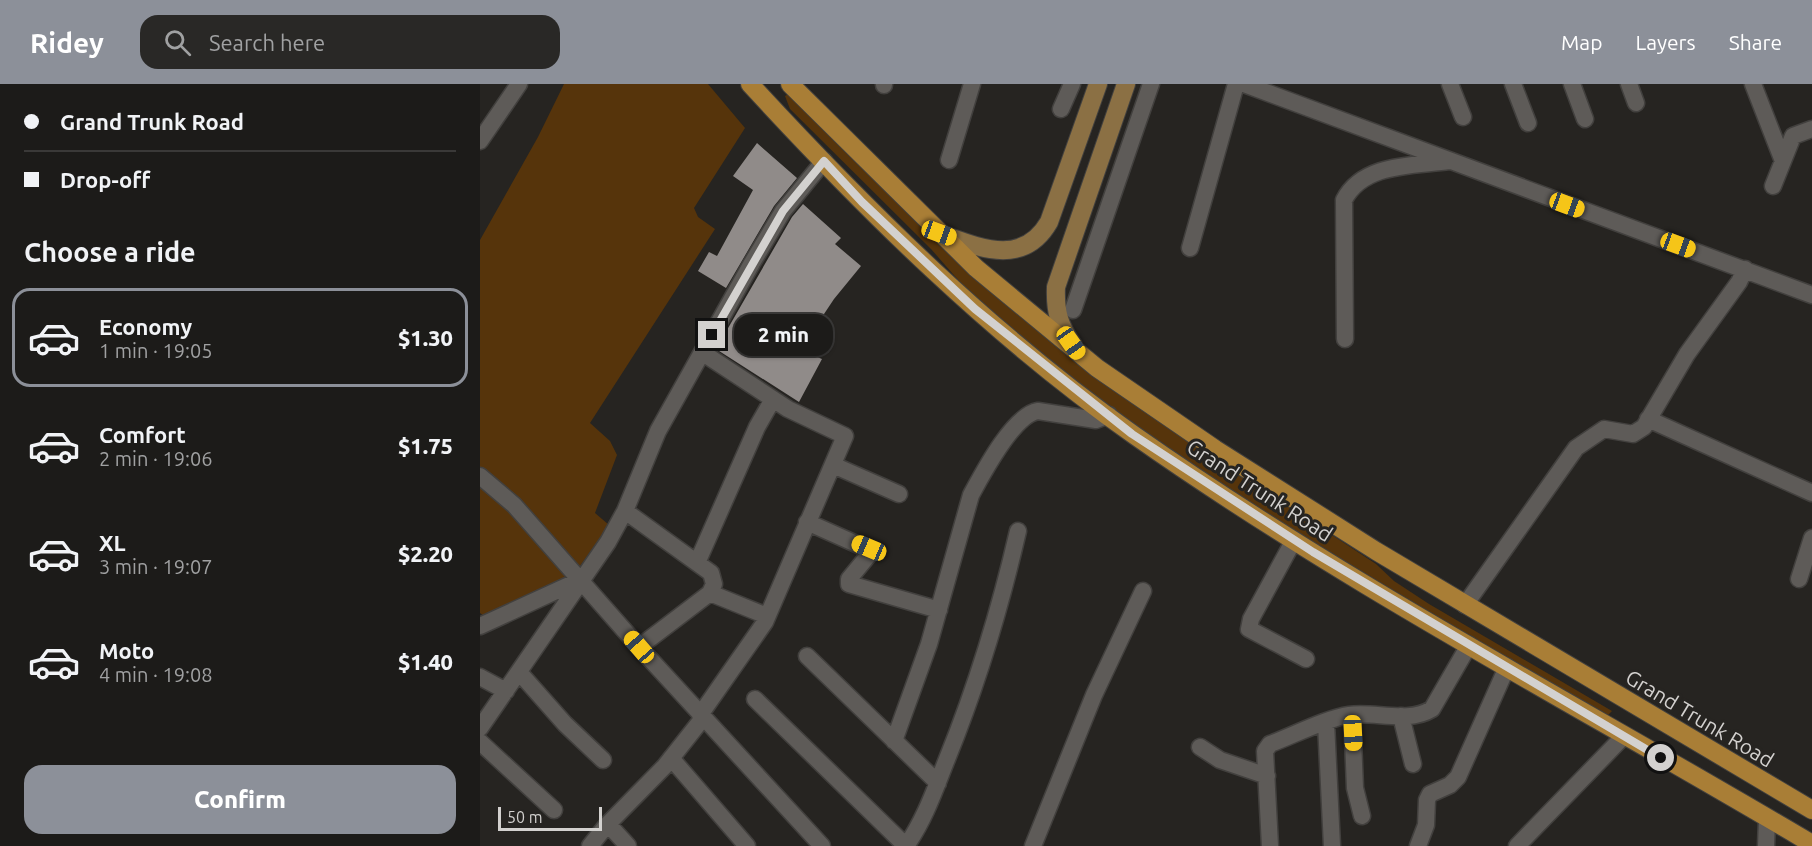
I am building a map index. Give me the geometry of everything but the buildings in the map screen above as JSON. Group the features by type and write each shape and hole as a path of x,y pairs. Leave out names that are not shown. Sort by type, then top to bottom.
{"highway":[{"name":"Grand Trunk Road","path":"790,84 939,233 1031,316 1078,353 1215,449 1465,605 1812,810"},
{"name":"Grand Trunk Road","path":"753,85 862,202 975,309 1109,416 1294,540 1624,736 1812,844"},
{"path":"1624,736 1640,710"}],"main road":[{"path":"939,233 971,245 1000,252 1026,244 1041,235 1049,222 1098,84"},
{"path":"1078,353 1059,325 1055,303 1056,287 1126,84"}],"street":[{"path":"480,141 519,84"},
{"path":"949,160 972,84"},
{"path":"1061,109 1072,84"},
{"path":"1073,310 1151,84"},
{"path":"1190,248 1236,84"},
{"path":"1244,84 1745,268 1812,295"},
{"path":"1450,84 1463,117"},
{"path":"1513,84 1528,123"},
{"path":"1572,84 1585,119"},
{"path":"1629,84 1636,102"},
{"path":"1753,84 1784,160"},
{"path":"1773,186 1793,136 1812,129"},
{"path":"480,728 580,580 608,543 625,511 658,431 783,211 824,161"},
{"path":"1345,339 1344,200 1347,194 1373,172 1450,161"},
{"path":"1465,605 1576,448 1604,429 1633,434 1644,427 1687,354 1739,282 1745,268"},
{"path":"590,846 671,758 768,616 845,436 788,409 703,353"},
{"path":"697,563 772,399"},
{"path":"894,741 939,610 971,495 1015,426 1029,412 1038,411 1096,420 1109,416"},
{"path":"1648,419 1812,493"},
{"path":"833,465 899,494"},
{"path":"480,476 514,505 701,716 822,846"},
{"path":"625,511 711,573 714,584 710,593 639,647"},
{"path":"807,522 872,551 849,579 849,584 939,610"},
{"path":"755,699 906,846 925,816 998,615 1018,531"},
{"path":"1799,579 1812,538"},
{"path":"1294,540 1251,619 1249,629 1306,659"},
{"path":"480,626 580,580"},
{"path":"1033,846 1094,695 1143,591"},
{"path":"710,593 768,616"},
{"path":"1270,846 1265,751 1270,744 1352,715 1380,718 1425,713 1432,709 1469,645"},
{"path":"807,656 938,783"},
{"path":"1418,846 1426,825 1427,800 1430,794 1450,785 1458,777 1507,667"},
{"path":"519,672 565,724 603,760"},
{"path":"480,677 506,691"},
{"path":"1352,715 1355,788 1362,816"},
{"path":"1401,716 1413,764"},
{"path":"1326,723 1332,846"},
{"path":"1517,846 1624,736"},
{"path":"480,742 554,810"},
{"path":"1200,747 1226,762 1267,776"},
{"path":"671,758 741,844"},
{"path":"1766,846 1767,819"},
{"path":"608,824 628,846"}],"shaded area":[{"path":"564,84 708,84 745,128 694,208 698,217 715,229 590,423 610,441 617,455 595,513 609,525 575,573 484,616 480,613 480,240 538,137"},
{"path":"790,93 1079,363 1124,398 1376,564 1394,581 1429,604 1612,711 1605,718 1380,585 1206,476 1078,386 974,298 931,249 790,109 785,96"}],"route":[{"path":"712,335 783,211 824,161 862,202 975,309 1132,434 1313,552 1661,758"}]}
